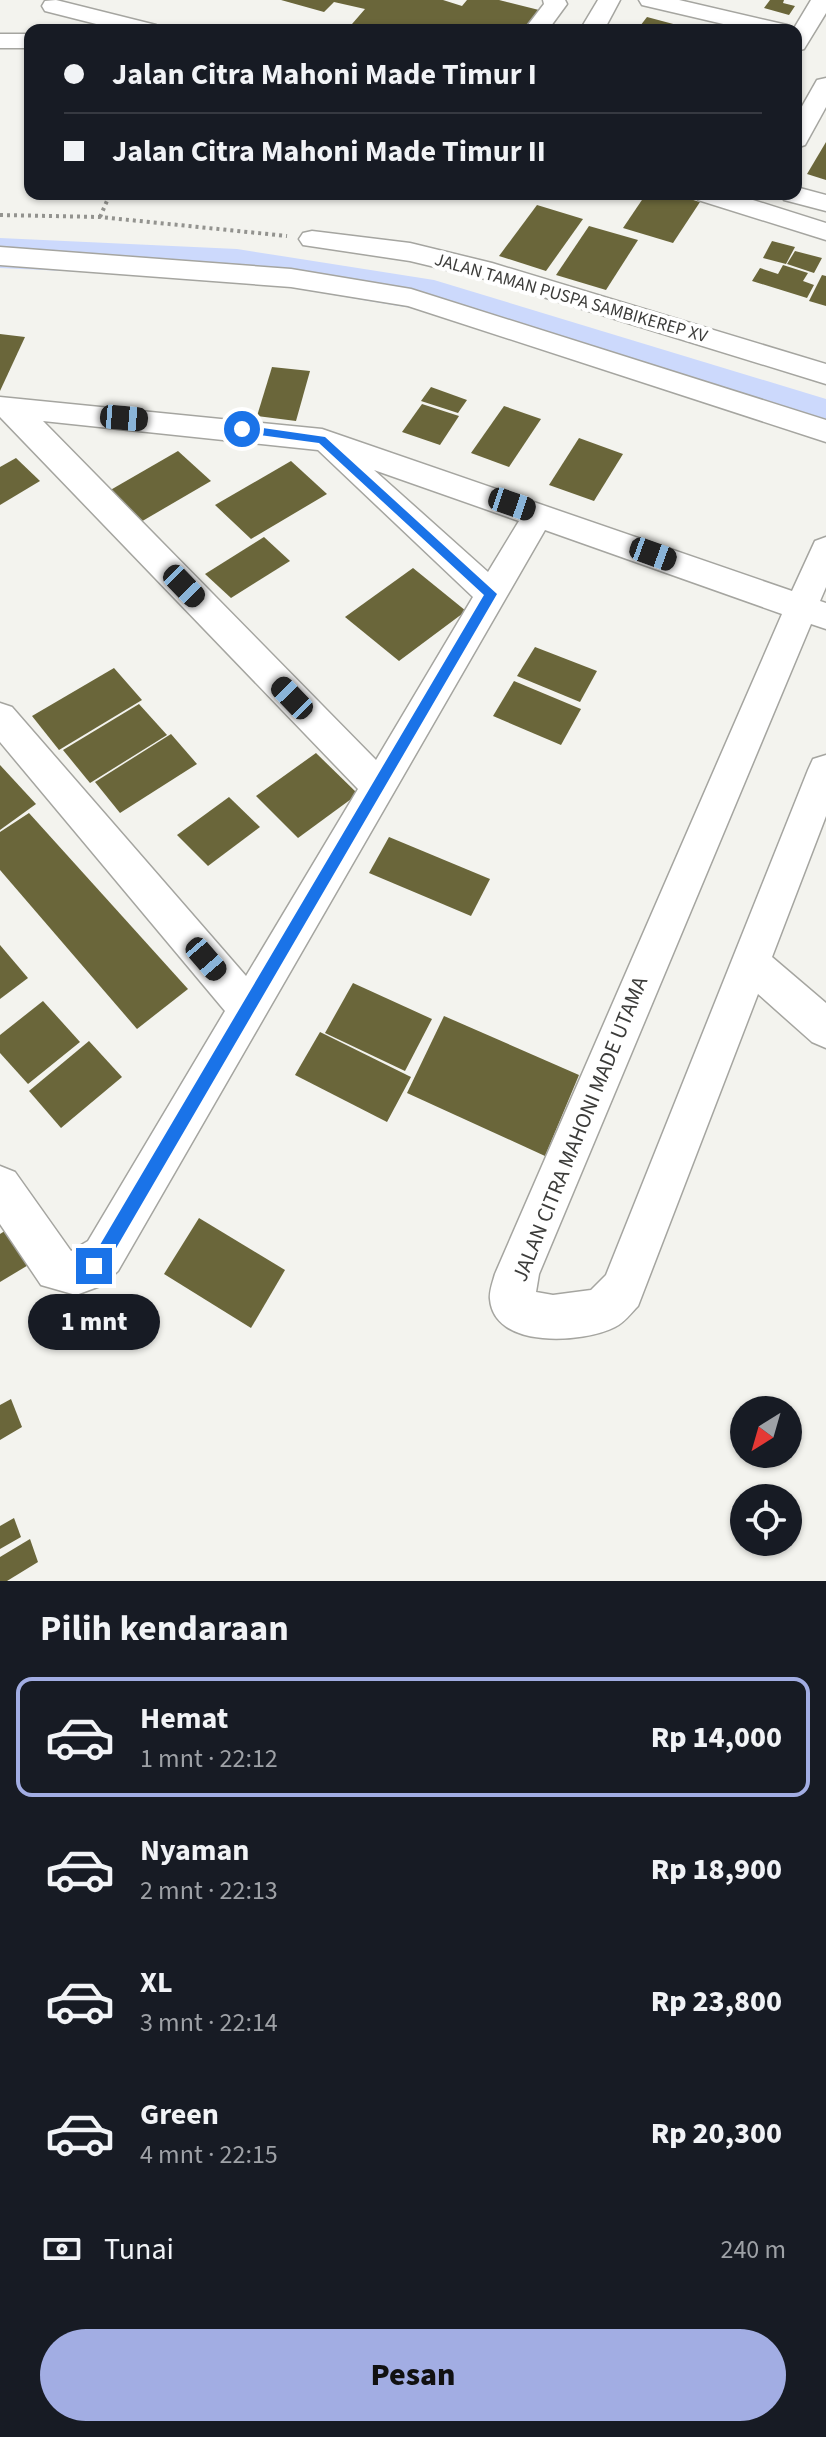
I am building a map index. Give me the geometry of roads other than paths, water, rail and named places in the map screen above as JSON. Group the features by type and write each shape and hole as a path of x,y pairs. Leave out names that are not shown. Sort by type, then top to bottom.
{"street":[{"path":"541,24 556,4 554,0"},
{"path":"595,24 609,0"},
{"path":"650,0 745,24"},
{"path":"802,25 822,0"},
{"path":"45,17 100,24"},
{"path":"0,41 24,28"},
{"path":"802,37 826,41"},
{"path":"802,129 826,85"},
{"path":"802,196 826,203"},
{"path":"761,203 826,232"},
{"name":"JALAN TAMAN PUSPA SAMBIKEREP XV","path":"312,239 410,252 492,272 826,374"},
{"path":"0,256 291,278 411,298 826,431"},
{"path":"6,408 322,440 812,611"},
{"path":"6,408 379,787"},
{"path":"322,440 491,594"},
{"path":"0,1187 57,1269 69,1275 83,1272 103,1256 539,514"},
{"name":"JALAN CITRA MAHONI MADE UTAMA","path":"826,549 812,611 517,1274 512,1299 520,1311 532,1318 603,1310 613,1303 622,1290 826,770"},
{"path":"0,717 247,1007"},
{"path":"751,963 826,1029"}],"waterway":[{"path":"0,253 237,264 434,296 826,417"}]}
